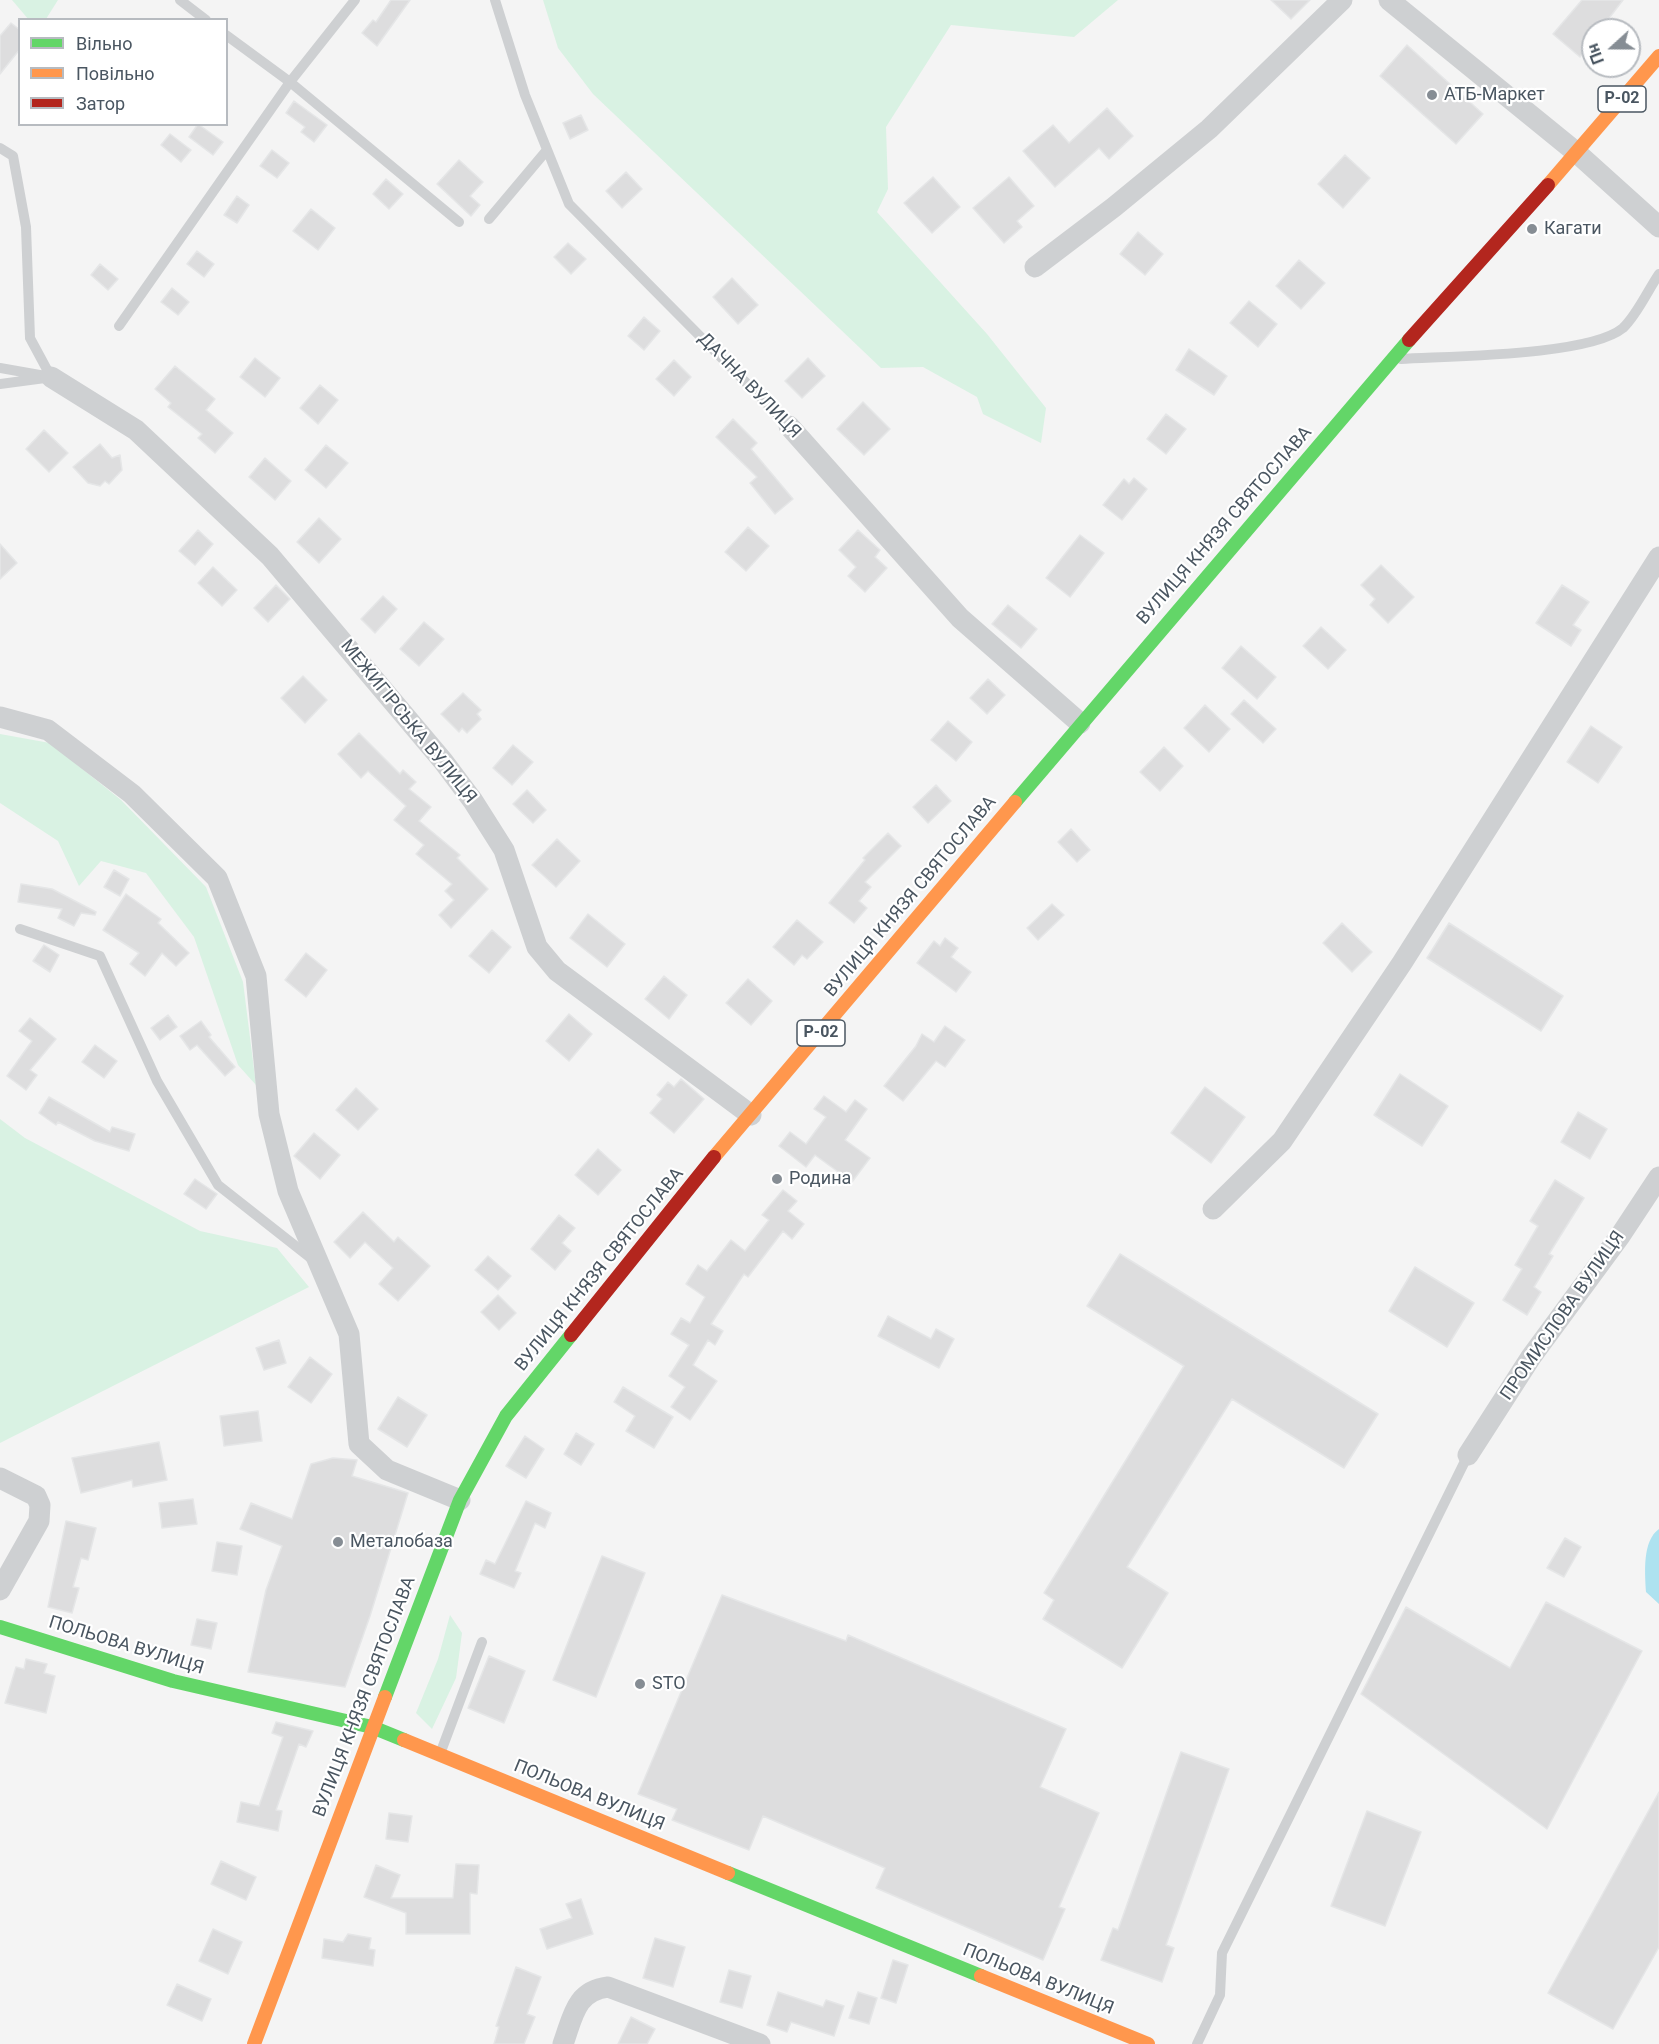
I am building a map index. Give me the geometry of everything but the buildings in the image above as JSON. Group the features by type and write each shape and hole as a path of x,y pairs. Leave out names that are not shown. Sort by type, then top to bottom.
{"main road":[{"name":"Р-02","path":"1582,148 1659,56"},
{"name":"ВУЛИЦЯ КНЯЗЯ СВЯТОСЛАВА","path":"254,2044 459,1500 506,1416 716,1154 1080,723 1391,360 1582,148"},
{"name":"ПОЛЬОВА ВУЛИЦЯ","path":"0,1627 173,1681 372,1727 1148,2044"}],"street":[{"path":"1035,267 1114,207 1209,129 1342,0"},
{"path":"1389,0 1582,148 1659,227"},
{"name":"МЕЖИГІРСЬКА ВУЛИЦЯ","path":"51,377 136,430 270,556 443,761 473,801 504,850 537,947 557,971 751,1115"},
{"name":"ДАЧНА ВУЛИЦЯ","path":"789,426 960,618 1080,723"},
{"path":"1213,1209 1282,1141 1402,963 1659,557"},
{"path":"0,717 48,730 132,795 217,878 255,976 269,1114 288,1191 349,1334 359,1444 387,1470 459,1500"},
{"name":"ПРОМИСЛОВА ВУЛИЦЯ","path":"1468,1455 1531,1357 1620,1236 1659,1177"},
{"path":"0,1478 36,1496 40,1505 39,1521 0,1590"},
{"path":"563,2044 581,1999 598,1989 608,1987 760,2044"}],"lane":[{"path":"180,0 203,18"},
{"path":"119,326 290,82 355,0"},
{"name":"ДАЧНА ВУЛИЦЯ","path":"495,0 525,95 569,204 789,426"},
{"path":"228,36 290,82 459,222"},
{"path":"0,148 13,156 26,227 30,338 51,377"},
{"path":"489,219 547,150"},
{"path":"1391,360 1558,349 1604,339 1624,327 1659,274"},
{"path":"0,368 51,377"},
{"path":"0,384 51,377"},
{"path":"20,929 100,956 157,1081 218,1185 319,1265"},
{"path":"1197,2044 1220,1995 1222,1953 1468,1455"},
{"path":"440,1754 482,1642"}],"green space":[{"path":"12,0 58,0 47,18 27,18"},
{"path":"543,0 1118,0 1074,37 951,25 886,127 888,189 877,212 987,334 1046,408 1041,443 983,414 977,397 923,367 881,368 593,94 558,48"},
{"path":"0,734 50,743 121,800 206,887 243,982 256,1085 238,1065 194,937 146,873 101,861 79,886 58,841 0,803"},
{"path":"0,1119 25,1138 200,1231 277,1248 309,1287 0,1443"},
{"path":"450,1615 462,1633 456,1678 432,1729 416,1713 438,1659"}],"water":[{"path":"1659,1529 1659,1604 1646,1592 1645,1567 1647,1549"}],"traffic: fast":[{"path":"1015,802 1409,340"},
{"path":"385,1697 460,1500 506,1416 571,1335"},
{"path":"0,1627 173,1681 372,1727 404,1740"},
{"path":"728,1873 981,1976"}],"traffic: slow":[{"path":"1548,185 1659,56"},
{"path":"714,1157 1015,802"},
{"path":"254,2044 385,1697"},
{"path":"404,1740 728,1873"},
{"path":"981,1976 1148,2044"}],"traffic: jam":[{"path":"1409,340 1548,185"},
{"path":"571,1335 714,1157"}],"place":[{"name":"АТБ-Маркет","path":"1432,95"},
{"name":"Кагати","path":"1532,229"},
{"name":"Родина","path":"777,1179"},
{"name":"Металобаза","path":"338,1542"},
{"name":"STO","path":"640,1684"}]}
